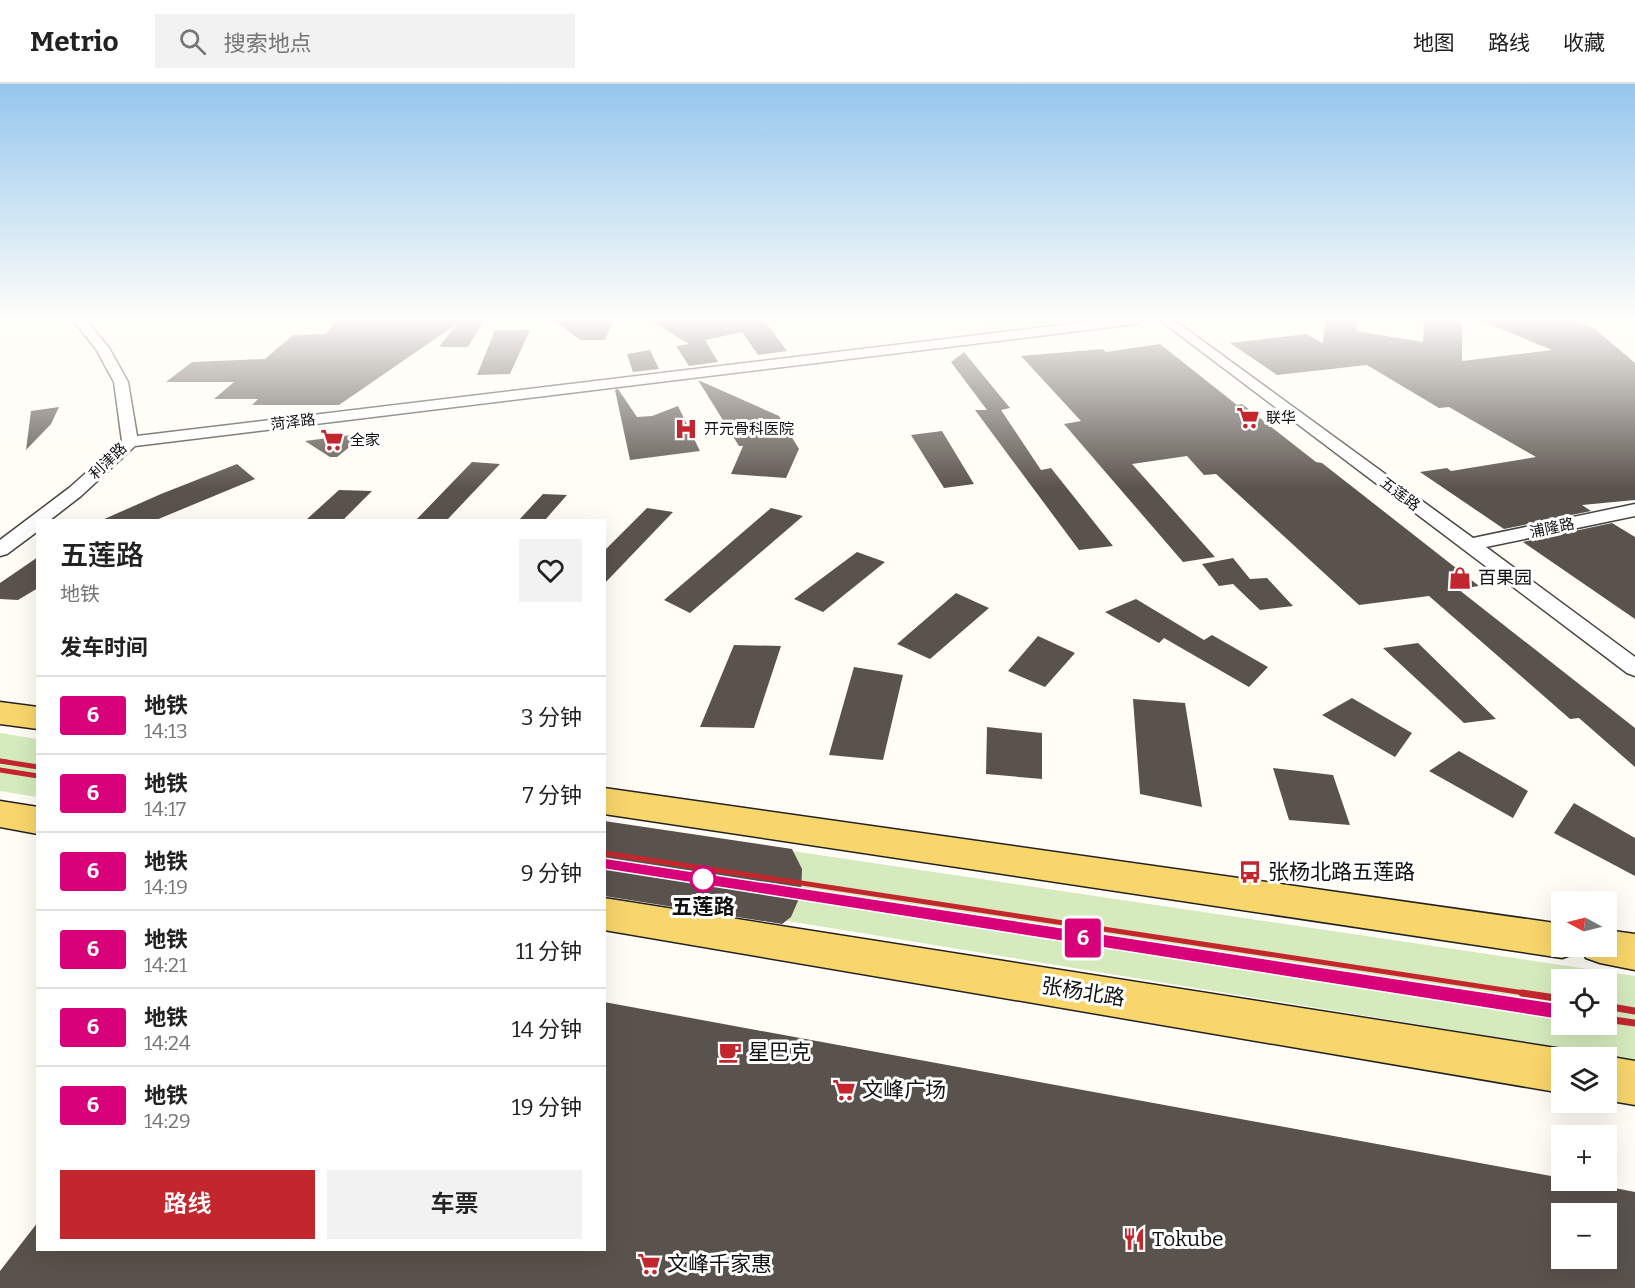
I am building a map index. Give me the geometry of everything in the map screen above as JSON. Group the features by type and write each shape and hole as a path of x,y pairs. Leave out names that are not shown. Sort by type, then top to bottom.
{"main road":[{"path":"0,713 36,718"},
{"path":"606,801 1551,939"},
{"path":"0,814 36,820"},
{"name":"张杨北路","path":"606,914 1551,1069"},
{"path":"1617,949 1635,952"},
{"path":"1617,1080 1635,1083"}],"street":[{"name":"利津路","path":"41,519 75,492 130,442 121,382 118,376"},
{"name":"菏泽路","path":"130,442 673,376"},
{"name":"五莲路","path":"1242,376 1635,668"},
{"name":"浦隆路","path":"1469,545 1635,510"},
{"name":"利津路","path":"0,550 36,523"}],"green space":[{"path":"0,733 36,739 36,797 0,791"},
{"path":"606,823 1588,969 1551,969 1551,1035 1617,1035 1617,973 1635,976 1635,1060 1617,1057 1617,1047 1556,1047 606,891"}],"building":[{"path":"174,376 381,376 339,405 252,405 258,399 214,399 234,382 166,382"},
{"path":"962,376 984,376 1010,408 1001,410 1041,470 1051,468 1113,546 1079,550 975,410 987,410"},
{"path":"1040,376 1201,376 1237,405 1242,404 1316,462 1322,463 1479,586 1458,589 1635,728 1635,767 1579,718 1570,719 1429,596 1359,605 1216,474 1204,475 1187,456 1132,464 1215,557 1183,562 1064,424 1081,421"},
{"path":"1386,376 1635,376 1635,500 1582,505 1591,511 1504,529 1420,472 1447,468 1451,471 1536,457 1449,407 1439,408"},
{"path":"698,380 779,416 799,449 786,478 731,474 743,446 739,446"},
{"path":"618,389 637,417 652,416 678,406 700,451 630,460 615,390"},
{"path":"59,407 51,424 26,450 31,411"},
{"path":"942,431 974,484 944,488 911,435"},
{"path":"367,433 337,457 330,457 305,441"},
{"path":"472,462 500,464 448,519 417,519"},
{"path":"237,464 255,479 158,519 104,519"},
{"path":"339,490 372,491 344,519 307,519"},
{"path":"543,494 567,495 546,519 520,519"},
{"path":"647,508 673,512 606,582 606,549"},
{"path":"771,508 803,516 690,613 664,600"},
{"path":"1612,523 1635,537 1635,619 1523,542"},
{"path":"857,552 885,562 823,612 794,599"},
{"path":"36,558 36,589 18,600 0,599 0,583"},
{"path":"1233,558 1250,579 1267,578 1293,606 1260,610 1233,584 1219,586 1202,564"},
{"path":"956,593 989,608 930,659 897,644"},
{"path":"1136,599 1204,640 1212,635 1268,667 1249,687 1164,638 1159,643 1105,612"},
{"path":"1038,636 1075,653 1045,687 1008,671"},
{"path":"1418,643 1496,719 1464,723 1383,648"},
{"path":"734,645 781,646 754,728 700,727"},
{"path":"854,667 903,675 883,760 829,755"},
{"path":"1352,698 1412,733 1395,757 1322,715"},
{"path":"1133,699 1185,703 1202,807 1140,794"},
{"path":"987,727 1042,733 1042,779 986,774"},
{"path":"1459,751 1528,791 1513,818 1429,771"},
{"path":"1273,768 1333,775 1350,825 1289,820"},
{"path":"1574,803 1635,838 1635,876 1554,833"},
{"name":"五莲路","path":"606,821 792,849 802,869 801,894 791,917 782,924 606,896"},
{"name":"文峰广场","path":"606,1002 1551,1176 1551,1191 1617,1191 1617,1188 1635,1192 1635,1288 0,1288 0,1271 36,1225 36,1251 606,1251"}],"railway":[{"path":"7,762 0,761 36,767"},
{"path":"0,770 36,776"},
{"path":"606,853 1531,994"},
{"path":"606,864 1448,994"},
{"path":"1438,993 1551,1010"},
{"path":"1522,993 1551,997"},
{"path":"1617,1008 1635,1011"},
{"path":"1617,1021 1635,1023"}],"metro line":[{"name":"6","path":"606,864 1551,1010"}],"place":[{"name":"联华","path":"1248,418"},
{"name":"开元骨科医院","path":"686,429"},
{"name":"全家","path":"332,440"},
{"name":"百果园","path":"1460,578"},
{"name":"张杨北路五莲路","path":"1250,872"},
{"name":"五莲路","path":"703,879"},
{"name":"星巴克","path":"730,1052"},
{"name":"文峰广场","path":"844,1090"},
{"name":"Tokube","path":"1134,1239"},
{"name":"文峰千家惠","path":"649,1264"}]}
